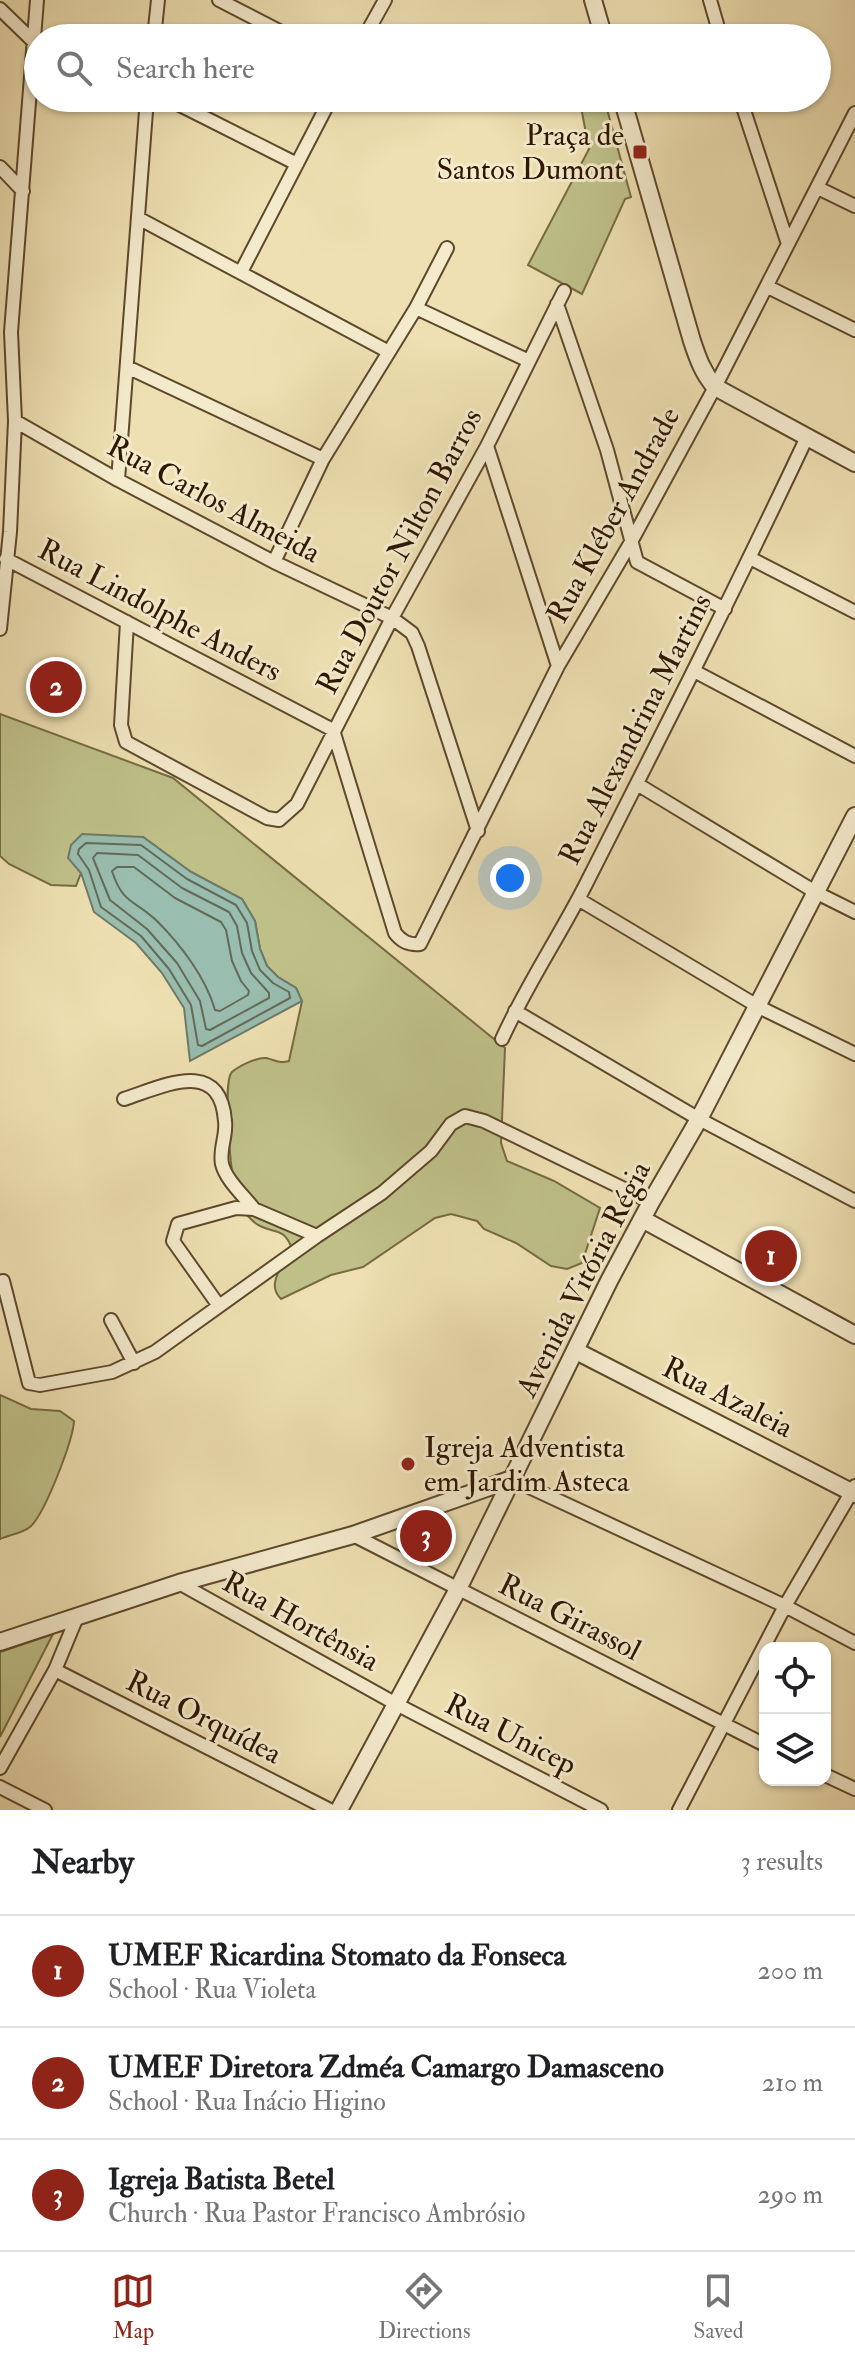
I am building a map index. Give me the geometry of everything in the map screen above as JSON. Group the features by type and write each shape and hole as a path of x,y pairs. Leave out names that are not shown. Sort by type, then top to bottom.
{"street":[{"path":"35,24 37,0"},
{"path":"155,24 158,0"},
{"path":"219,0 266,24"},
{"path":"372,24 385,0"},
{"path":"593,0 600,24"},
{"path":"710,0 714,24"},
{"path":"0,9 24,32"},
{"path":"0,629 10,532 15,421 11,332 31,112"},
{"path":"118,480 146,112"},
{"path":"194,112 297,164"},
{"path":"241,272 324,112"},
{"path":"626,112 699,365 715,387 855,463"},
{"path":"745,112 788,244"},
{"name":"Rua Kléber Andrade","path":"333,730 395,933 410,945 420,944 558,666 631,542 715,387 855,113"},
{"path":"0,167 23,191"},
{"path":"818,188 855,206"},
{"path":"138,218 389,352"},
{"path":"274,562 323,459 416,308 447,248"},
{"path":"768,287 855,330"},
{"name":"Rua Doutor Nilton Barros","path":"127,622 121,725 126,742 267,818 279,820 297,804 392,618 487,446 564,291"},
{"path":"557,304 607,450 637,562 725,609"},
{"path":"416,308 529,361"},
{"path":"0,322 11,332"},
{"path":"127,367 323,459"},
{"name":"Rua Carlos Almeida","path":"15,421 118,480 274,562 392,618"},
{"name":"Rua Alexandrina Martins","path":"502,1039 637,784 807,437"},
{"path":"487,446 558,666"},
{"path":"0,522 10,532"},
{"path":"750,558 855,612"},
{"name":"Rua Lindolphe Anders","path":"6,559 333,730"},
{"path":"392,618 412,633 418,646 478,831"},
{"path":"694,671 855,756"},
{"path":"637,784 817,893 855,912"},
{"name":"Avenida Vitória Régia","path":"339,1810 398,1705 642,1219 759,1007 855,816"},
{"path":"578,899 759,1007 855,1054"},
{"path":"515,1011 699,1119 855,1201"},
{"path":"124,1099 191,1079 210,1086 218,1097 226,1123 222,1162 226,1173 254,1209"},
{"path":"3,1281 29,1383 40,1385 112,1372 155,1352 382,1193 431,1151 451,1124 465,1116 484,1121 651,1202"},
{"path":"219,1306 176,1247 173,1235 178,1224 236,1208 254,1209 317,1236"},
{"path":"642,1219 855,1335"},
{"path":"111,1320 134,1363"},
{"name":"Rua Azaleia","path":"576,1351 854,1491"},
{"path":"0,1642 179,1583 353,1535 512,1479 785,1606 855,1643"},
{"path":"679,1810 785,1606 854,1491"},
{"name":"Rua Girassol","path":"353,1535 759,1742"},
{"name":"Rua Hortênsia","path":"179,1583 398,1705"},
{"path":"0,1768 55,1670 77,1617"},
{"name":"Rua Orquídea","path":"55,1670 330,1810"},
{"name":"Rua Unicep","path":"398,1705 601,1810"},
{"path":"831,1778 855,1789"},
{"path":"0,1787 45,1810"}],"green space":[{"path":"582,112 608,112 631,197 625,199 582,294 528,265 589,149"},
{"path":"0,714 173,778 505,1048 501,1143 507,1161 554,1181 600,1208 582,1263 567,1269 551,1266 516,1243 484,1229 477,1221 451,1214 435,1218 363,1267 331,1275 281,1299 275,1281 292,1249 283,1235 257,1224 239,1204 231,1159 228,1095 232,1072 243,1065 262,1058 289,1061 302,1001 296,988 267,966 255,921 242,899 191,872 143,837 117,837 72,861 81,873 76,886 51,885 9,864 0,856"},
{"path":"0,1395 31,1409 60,1411 74,1421 69,1444 43,1508 30,1527 0,1539"},
{"path":"53,1634 0,1737 0,1652"}],"water":[{"path":"82,834 143,837 191,872 242,899 255,921 267,966 296,988 302,1001 190,1061 184,1008 162,973 136,943 94,912 81,873 68,858 71,845"}],"place":[{"name":"Praça de Santos Dumont","path":"640,152"},
{"name":"UMEF Diretora Zdméa Camargo Damasceno","path":"56,687"},
{"name":"UMEF Ricardina Stomato da Fonseca","path":"771,1256"},
{"name":"Igreja Adventista em Jardim Asteca","path":"408,1464"},
{"name":"Igreja Batista Betel","path":"426,1536"}]}
